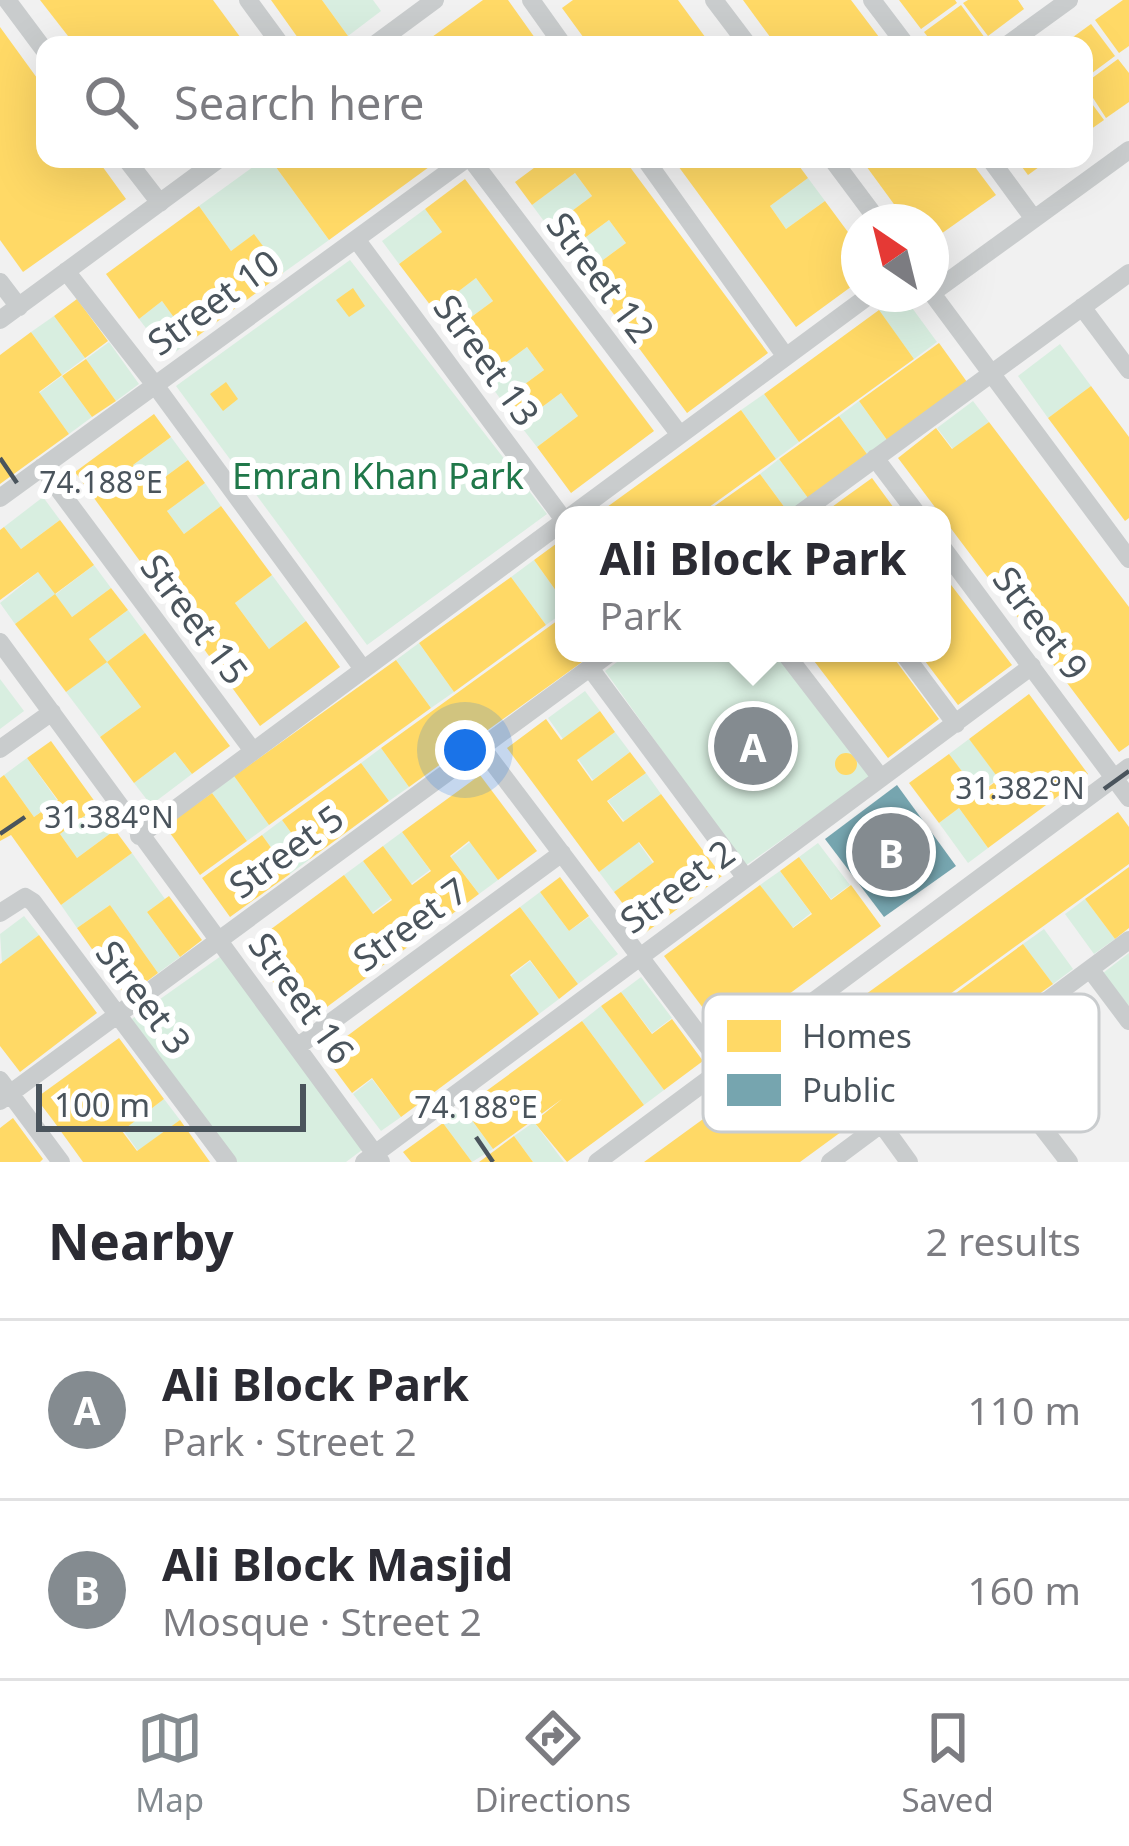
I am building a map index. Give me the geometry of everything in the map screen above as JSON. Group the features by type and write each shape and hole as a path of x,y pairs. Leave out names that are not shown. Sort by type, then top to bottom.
{"street":[{"path":"7,0 36,39"},
{"path":"248,0 274,36"},
{"path":"386,36 435,0"},
{"path":"531,0 557,36"},
{"path":"715,0 741,36"},
{"path":"872,0 899,36"},
{"path":"1019,36 1069,0"},
{"path":"949,281 1129,150"},
{"path":"134,168 160,203"},
{"path":"0,320 207,168"},
{"name":"Street 10","path":"0,498 455,168"},
{"name":"Street 12","path":"475,168 680,435"},
{"path":"650,168 786,357"},
{"path":"839,168 866,204"},
{"path":"997,168 1034,219"},
{"name":"Street 13","path":"356,238 555,508"},
{"path":"66,272 364,669"},
{"path":"812,506 1129,273"},
{"path":"0,282 19,307"},
{"path":"1082,307 1129,370"},
{"path":"584,506 847,312"},
{"path":"946,312 1129,559"},
{"path":"875,458 911,506"},
{"name":"Street 15","path":"42,467 253,751"},
{"path":"139,836 555,527"},
{"name":"Street 9","path":"951,559 1031,666 1122,773 1129,798"},
{"name":"Street 16","path":"0,642 297,1047 373,1159"},
{"name":"Street 5","path":"3,1092 116,1016 598,662"},
{"path":"792,662 881,778"},
{"path":"911,662 956,724"},
{"name":"Street 2","path":"373,1159 1031,666"},
{"path":"590,668 745,877"},
{"path":"0,749 52,712"},
{"path":"482,748 703,1040"},
{"path":"823,994 1122,773"},
{"name":"Street 7","path":"297,1047 562,853"},
{"name":"Street 3","path":"0,914 26,897 33,902 228,1162"},
{"path":"1056,994 1129,940"},
{"path":"1090,969 1129,1021"},
{"path":"597,1162 703,1084"},
{"path":"3,1092 61,1162"},
{"path":"830,1162 870,1132"},
{"path":"887,1132 909,1162"},
{"path":"1046,1132 1069,1162"}],"green space":[{"path":"322,0 373,0 381,11 348,36"},
{"path":"252,168 277,168 329,240 283,273 254,235 231,251 199,206"},
{"path":"575,173 592,196 549,228 532,205"},
{"path":"808,178 825,201 786,229 770,206"},
{"path":"425,209 442,232 399,264 382,241"},
{"path":"609,220 626,243 584,274 567,251"},
{"name":"Emran Khan Park","path":"350,260 547,514 367,645 176,386"},
{"path":"476,278 493,301 451,332 434,310"},
{"path":"162,301 191,341 168,357 139,319"},
{"path":"880,312 915,312 937,342 914,359"},
{"path":"54,316 85,358 62,375 31,332"},
{"path":"109,342 139,384 116,401 86,359"},
{"path":"1060,344 1091,386 1048,418 1018,376"},
{"path":"527,347 544,370 502,401 485,378"},
{"path":"62,376 92,417 69,434 39,393"},
{"path":"561,393 578,416 537,447 519,424"},
{"path":"764,394 799,442 776,459 741,410"},
{"path":"859,401 887,440 867,454 839,416"},
{"path":"973,401 989,422 953,449 937,428"},
{"path":"171,437 188,460 150,488 133,465"},
{"path":"779,459 808,498 797,506 784,506 760,474"},
{"path":"205,483 221,506 184,534 167,511"},
{"path":"43,497 60,520 21,549 4,527"},
{"path":"534,560 555,589 555,618 546,625 511,577"},
{"path":"94,565 111,588 72,617 55,595 15,624 0,603 38,572 56,594"},
{"path":"272,575 306,621 269,649 235,603"},
{"path":"128,610 145,633 107,662 141,707 100,737 66,692 106,662 89,639"},
{"path":"419,643 454,692 431,708 396,660"},
{"path":"617,662 782,662 870,777 745,866 605,671"},
{"path":"0,679 24,711 0,729"},
{"path":"585,691 600,711 563,739 548,718"},
{"path":"615,732 630,752 593,780 578,759"},
{"path":"969,739 999,778 978,793 949,754"},
{"path":"381,748 409,787 389,801 361,763"},
{"path":"175,752 192,774 151,805 134,783"},
{"path":"27,758 57,800 34,817 4,775"},
{"path":"646,773 661,794 624,821 608,801"},
{"path":"234,776 269,825 247,841 212,793"},
{"path":"98,806 115,830 77,858 60,834"},
{"path":"959,808 988,848 968,863 939,823"},
{"path":"282,820 310,859 290,874 262,835"},
{"path":"402,832 430,870 411,884 383,846"},
{"path":"470,842 498,880 479,894 451,857"},
{"path":"638,842 653,863 614,892 599,872"},
{"path":"818,843 850,885 831,899 799,857"},
{"path":"132,853 165,899 147,912 180,957 158,973 110,905 77,928 61,905"},
{"path":"363,861 391,899 372,913 344,875"},
{"path":"780,871 811,913 792,928 760,885"},
{"path":"540,892 569,931 589,917 618,954 578,984 520,907"},
{"path":"1085,899 1115,939 1094,954 1065,914"},
{"path":"24,916 39,935 2,963 0,934"},
{"path":"1044,929 1073,969 1053,984 1023,944"},
{"path":"1129,953 1129,1006 1103,973"},
{"path":"221,956 362,1150 346,1162 236,1162 129,1021"},
{"path":"530,961 559,999 539,1014 511,976"},
{"path":"641,977 672,1018 652,1033 621,992"},
{"path":"601,1006 664,1090 644,1105 582,1021"},
{"path":"372,1079 401,1117 381,1131 353,1094"},
{"path":"164,1099 180,1120 138,1151 123,1130"},
{"path":"463,1108 493,1149 472,1162 443,1123"},
{"path":"534,1122 564,1162 533,1162 514,1136"}],"building: Homes":[{"path":"40,0 213,0 239,36 68,36"},
{"path":"271,0 322,0 348,36 297,36"},
{"path":"483,0 508,0 534,36 433,36"},
{"path":"573,0 678,0 704,36 582,36 562,8"},
{"path":"743,0 851,0 878,36 769,36"},
{"path":"899,0 955,0 957,3 921,29"},
{"path":"1018,0 1024,9 988,36 963,3"},
{"path":"1129,0 1129,46 1119,53 1095,20"},
{"path":"961,5 984,36 927,36 924,32"},
{"path":"1091,24 1115,56 1093,72 1093,36 1074,36"},
{"path":"0,27 36,77 36,168 104,168 126,199 23,272 0,240"},
{"path":"1118,59 1129,73 1129,102 1106,118 1093,98 1093,77"},
{"path":"1093,105 1104,120 1093,128"},
{"path":"277,168 428,168 329,240"},
{"path":"534,168 631,168 768,353 687,413 584,274 626,243 609,220 567,251 549,228 592,196 575,173 532,205 515,182"},
{"path":"680,168 801,168 808,178 770,206 786,229 825,201 841,223 841,294 796,327"},
{"path":"868,168 976,168 996,195 949,228 949,204 894,204"},
{"path":"465,179 654,431 571,493 537,447 578,416 561,393 519,424 502,401 544,370 527,347 485,378 451,332 493,301 476,278 434,310 399,264 442,232 425,209"},
{"path":"199,206 231,251 254,234 283,273 191,341 162,301 139,319 106,274"},
{"path":"353,288 365,306 349,317 336,300"},
{"path":"77,299 108,341 85,358 54,316"},
{"path":"876,312 914,359 799,442 764,394"},
{"path":"31,332 62,375 39,392 69,434 0,484 0,355"},
{"path":"939,343 967,382 887,440 859,401"},
{"path":"86,359 116,401 92,417 62,376"},
{"path":"226,382 238,399 223,411 210,394"},
{"path":"1091,386 1129,437 1129,518 1125,521 1048,418"},
{"path":"741,410 776,459 711,506 608,506"},
{"path":"154,414 171,437 133,465 150,488 188,460 205,483 167,511 184,534 221,506 272,575 235,603 269,649 306,621 340,667 260,726 75,472"},
{"path":"839,416 867,454 808,498 779,459"},
{"path":"989,422 1129,607 1129,745 1119,752 951,529 951,506 934,506 898,458 936,428 952,449"},
{"path":"760,474 784,506 715,506"},
{"path":"872,478 892,506 833,506"},
{"path":"60,520 94,565 55,594 38,572 0,600 0,530 4,527 21,549"},
{"path":"555,545 555,589 534,560"},
{"path":"511,577 546,625 454,692 419,643"},
{"path":"951,585 1012,665 958,705 926,662 951,662"},
{"path":"111,588 128,610 89,639 107,662 66,692 15,624 55,594 72,617"},
{"path":"555,622 555,662 582,662 409,787 381,748"},
{"path":"145,633 230,746 192,774 175,752 134,783 100,737 141,707 107,662"},
{"path":"396,660 431,708 269,825 234,776"},
{"path":"815,662 897,662 939,719 888,758"},
{"path":"1029,694 1088,774 988,848 959,808 939,823 909,783 949,754 979,794 999,779 969,739"},
{"path":"600,711 615,732 577,760 592,781 630,752 646,773 607,801 623,822 661,794 722,876 645,933 614,892 654,862 639,842 599,872 507,748 546,719 561,740"},
{"path":"51,741 98,806 60,834 77,858 115,830 132,853 61,905 11,835 0,841 0,778 4,775 34,817 58,800 27,758"},
{"path":"846,753 857,764 846,775 835,764"},
{"path":"361,763 389,801 310,859 282,820"},
{"path":"480,775 537,851 498,880 469,841 450,856 479,894 304,1024 247,947 344,875 373,914 392,900 363,861 383,846 412,885 431,871 402,832"},
{"path":"212,793 247,841 200,875 165,826"},
{"path":"1118,812 1129,827 1129,864 950,994 866,994"},
{"path":"262,835 290,874 230,917 202,878"},
{"path":"799,857 831,900 851,885 881,926 789,994 703,994 703,1008 664,956 760,885 793,928 812,914 780,871"},
{"path":"1129,867 1129,928 1115,939 1085,899"},
{"path":"560,877 589,916 569,931 540,892"},
{"path":"169,896 202,940 180,957 147,912"},
{"path":"110,905 158,973 126,997 77,928"},
{"path":"520,907 578,984 559,999 530,960 510,975 539,1014 401,1117 372,1078 352,1093 323,1054"},
{"path":"39,935 97,1013 20,1072 0,1046 0,964"},
{"path":"1023,944 1053,984 1039,994 955,994"},
{"path":"621,992 652,1034 672,1019 703,1061 664,1090 601,1006"},
{"path":"582,1021 644,1105 567,1162 534,1122 562,1099 493,1149 463,1108"},
{"path":"119,1038 164,1099 122,1131 137,1151 180,1120 210,1162 83,1162 36,1098"},
{"path":"13,1118 43,1159 40,1162 0,1162 0,1128"},
{"path":"703,1119 703,1132 841,1132 800,1162 644,1162"},
{"path":"443,1123 472,1162 411,1162 403,1152"},
{"path":"514,1136 533,1162 479,1162 494,1151"}],"building: Public":[{"path":"897,785 956,866 884,917 825,839"}],"place":[{"name":"Ali Block Park","path":"753,746"},
{"name":"Ali Block Masjid","path":"891,852"}]}
